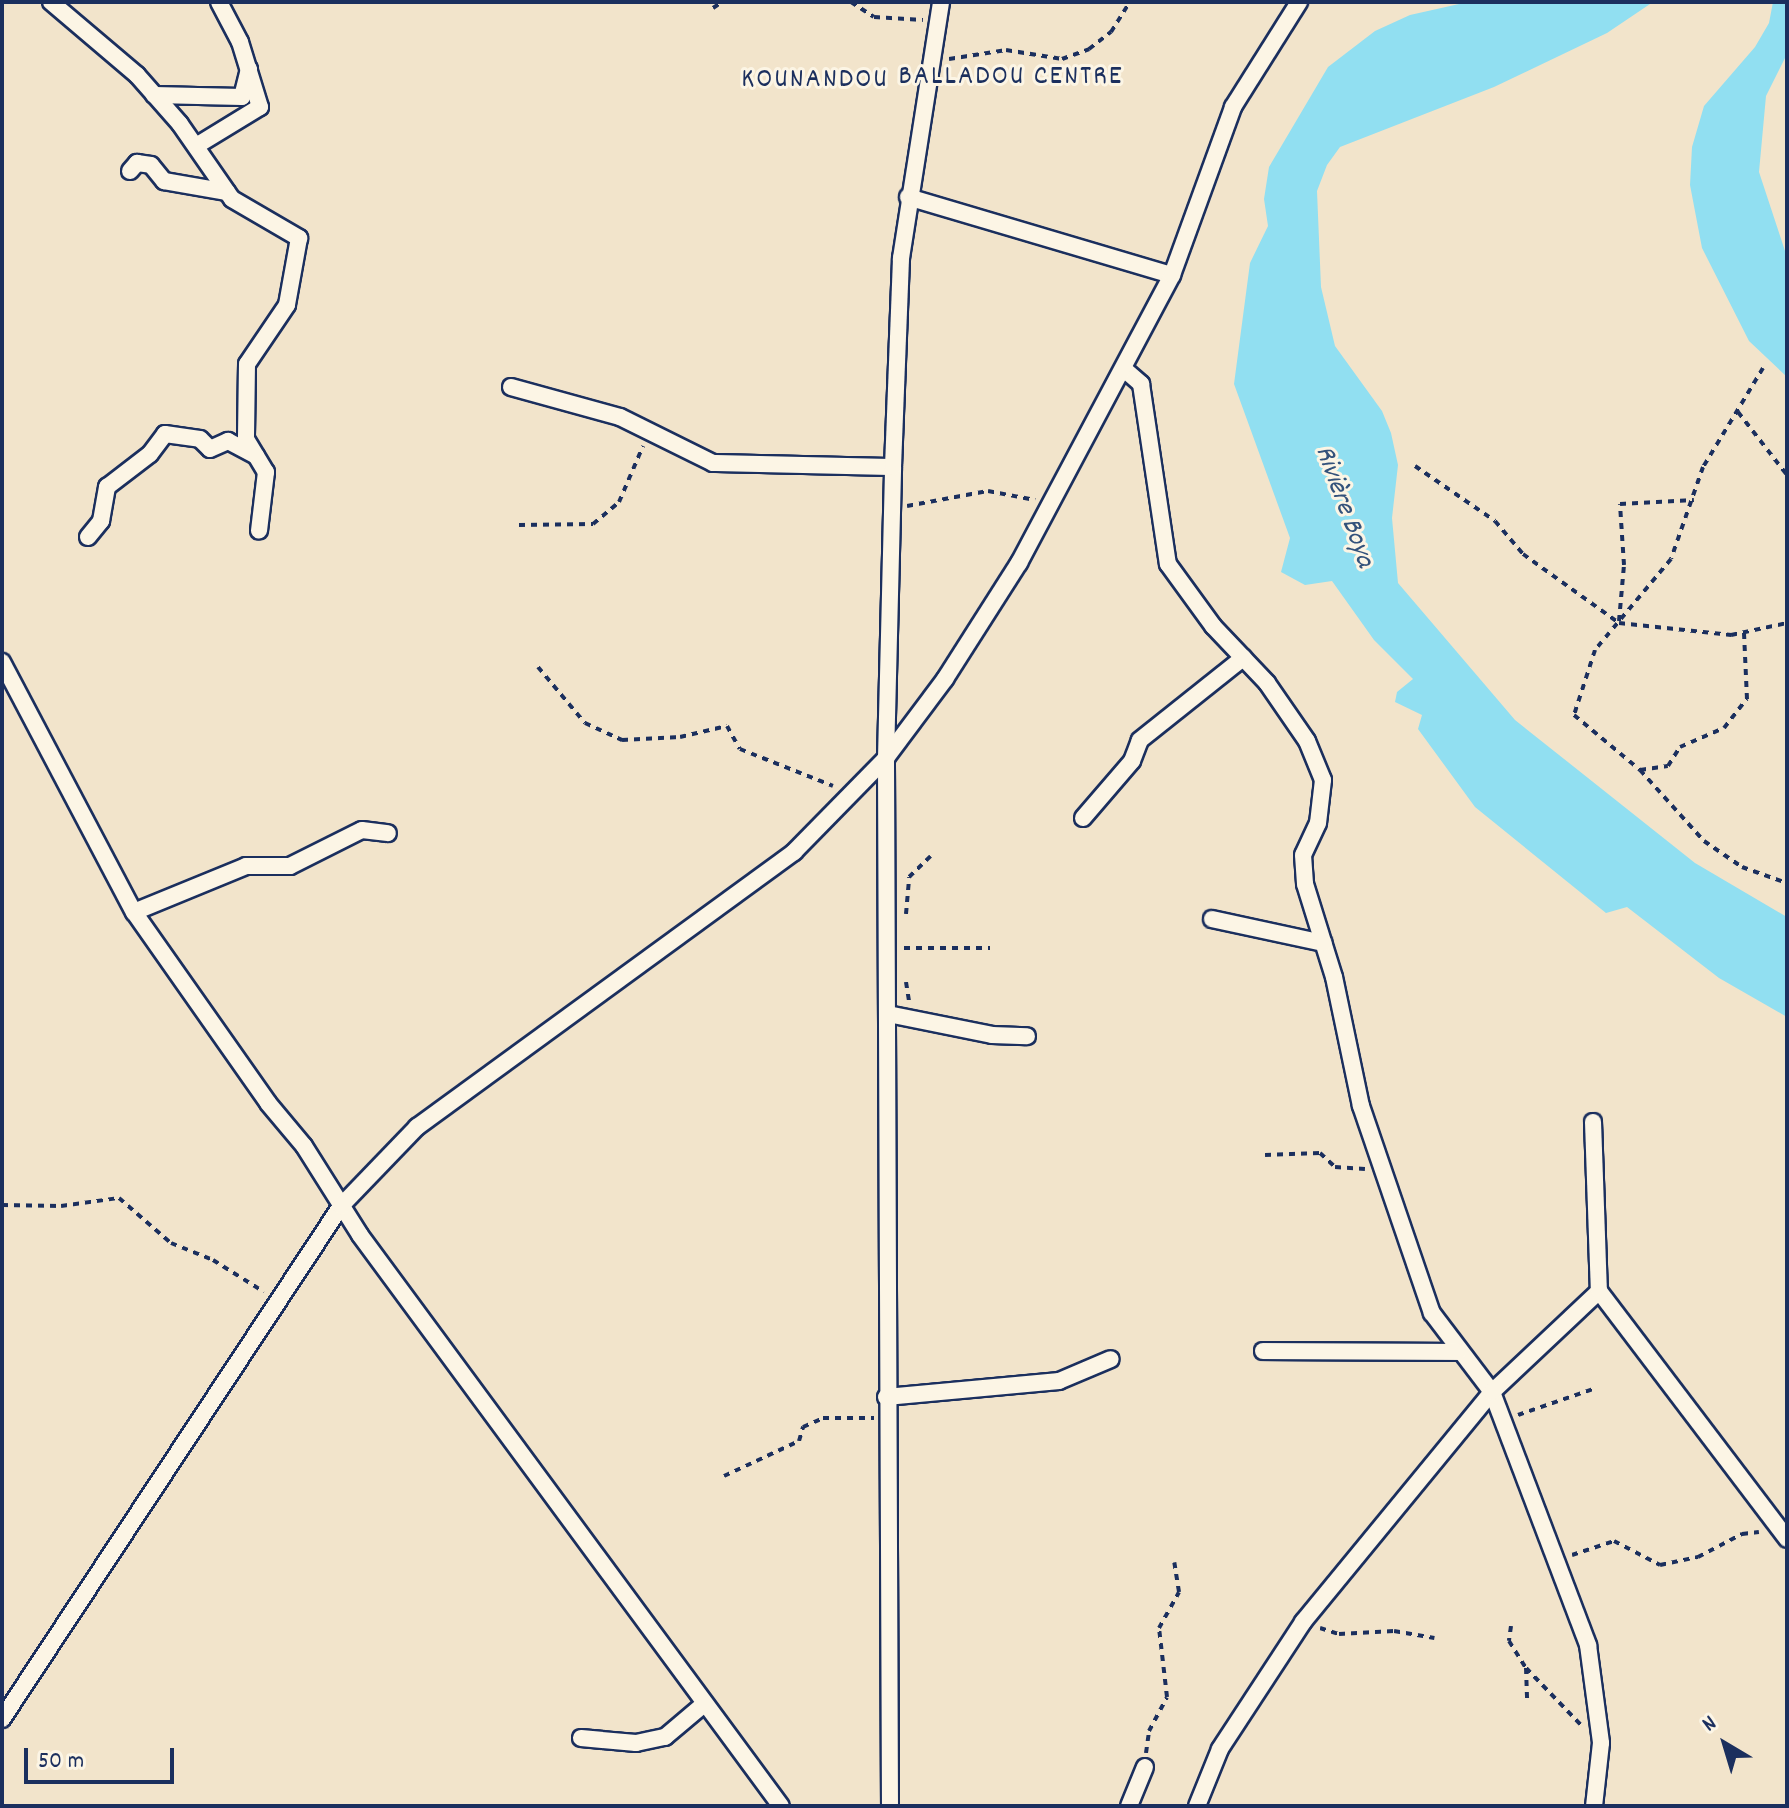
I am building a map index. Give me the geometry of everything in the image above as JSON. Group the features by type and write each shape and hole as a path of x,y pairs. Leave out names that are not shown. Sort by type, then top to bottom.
{"street":[{"path":"51,2 154,95 196,146 227,192"},
{"path":"196,146 260,107 249,68 219,2"},
{"path":"890,1806 886,1419 886,758 893,467 901,258 908,197 941,2"},
{"path":"2,1719 276,1300 341,1206 417,1127 794,852 886,758 945,679 1050,507 1172,275 1233,107 1299,2"},
{"path":"154,95 242,97 249,68"},
{"path":"130,171 137,163 151,165 164,181 227,192 299,238 287,305 247,364 246,439 266,472 259,531"},
{"path":"908,197 1172,275"},
{"path":"1124,369 1141,384 1168,564 1307,741 1323,780 1318,823 1303,855 1305,884 1381,1168 1432,1313 1458,1352 1492,1392 1500,1421 1512,1440 1555,1563 1588,1645 1601,1743 1594,1806"},
{"path":"511,387 620,417 713,463 893,467"},
{"path":"88,537 101,521 107,487 150,454 165,434 200,439 210,449 228,441 256,456"},
{"path":"1083,818 1132,761 1140,740 1243,658"},
{"path":"2,662 134,912 268,1103 304,1146 341,1206 781,1806"},
{"path":"134,912 246,866 290,866 362,830 388,833"},
{"path":"1212,919 1323,943"},
{"path":"888,1014 992,1035 1027,1036"},
{"path":"1593,1122 1599,1291 1784,1534"},
{"path":"1197,1806 1220,1749 1303,1622 1492,1392 1599,1291"},
{"path":"1263,1351 1458,1352"},
{"path":"886,1397 1059,1381 1111,1359"},
{"path":"581,1738 636,1743 665,1737 704,1704"},
{"path":"1129,1806 1145,1767"}],"path":[{"path":"713,8 722,2"},
{"path":"851,2 874,17 937,21"},
{"path":"931,62 1006,50 1062,59 1089,49 1111,32 1130,2"},
{"path":"1763,368 1703,467 1696,500 1671,559 1595,650 1574,715 1640,770 1704,841 1742,867 1787,883"},
{"path":"1738,412 1787,475"},
{"path":"519,525 593,524 619,502 651,432"},
{"path":"1415,466 1495,521 1523,554 1619,623 1744,632 1787,623"},
{"path":"893,509 988,491 1022,495 1050,507"},
{"path":"1619,623 1624,565 1620,504 1696,500"},
{"path":"1640,770 1668,766 1680,747 1724,728 1747,699 1744,632"},
{"path":"538,667 585,723 622,740 680,737 727,726 740,749 806,771 849,795"},
{"path":"906,920 909,877 931,856"},
{"path":"904,962 905,934"},
{"path":"904,948 990,948"},
{"path":"905,976 912,1019"},
{"path":"1265,1155 1320,1153 1335,1167 1381,1168"},
{"path":"2,1205 29,1208 119,1198 171,1243 213,1260 276,1300"},
{"path":"1500,1421 1596,1388"},
{"path":"724,1476 799,1441 803,1427 823,1418 886,1419"},
{"path":"1555,1563 1597,1543 1614,1541 1660,1565 1698,1557 1742,1534 1784,1534"},
{"path":"1145,1767 1149,1731 1167,1697 1159,1628 1179,1592 1174,1562"},
{"path":"1303,1622 1339,1634 1394,1631 1434,1638"},
{"path":"1511,1626 1509,1641 1526,1668 1601,1743"},
{"path":"1526,1668 1527,1704"}],"water":[{"name":"Rivière Boya","path":"1468,2 1653,2 1607,33 1494,87 1340,147 1327,165 1317,191 1321,287 1335,346 1382,411 1391,433 1398,465 1392,518 1398,583 1515,720 1695,863 1787,917 1787,1017 1719,978 1627,907 1606,913 1475,807 1418,729 1422,715 1395,702 1397,692 1413,679 1374,640 1332,581 1305,585 1281,572 1290,538 1234,384 1250,263 1268,226 1264,199 1269,167 1328,67 1375,31 1410,15"},
{"path":"1773,2 1787,2 1787,54 1766,96 1759,172 1787,257 1787,377 1749,341 1702,248 1690,185 1692,147 1704,106 1755,47 1769,23"}],"district":[{"name":"BALLADOU CENTRE","path":"1011,78"},
{"name":"KOUNANDOU","path":"815,81"}]}
